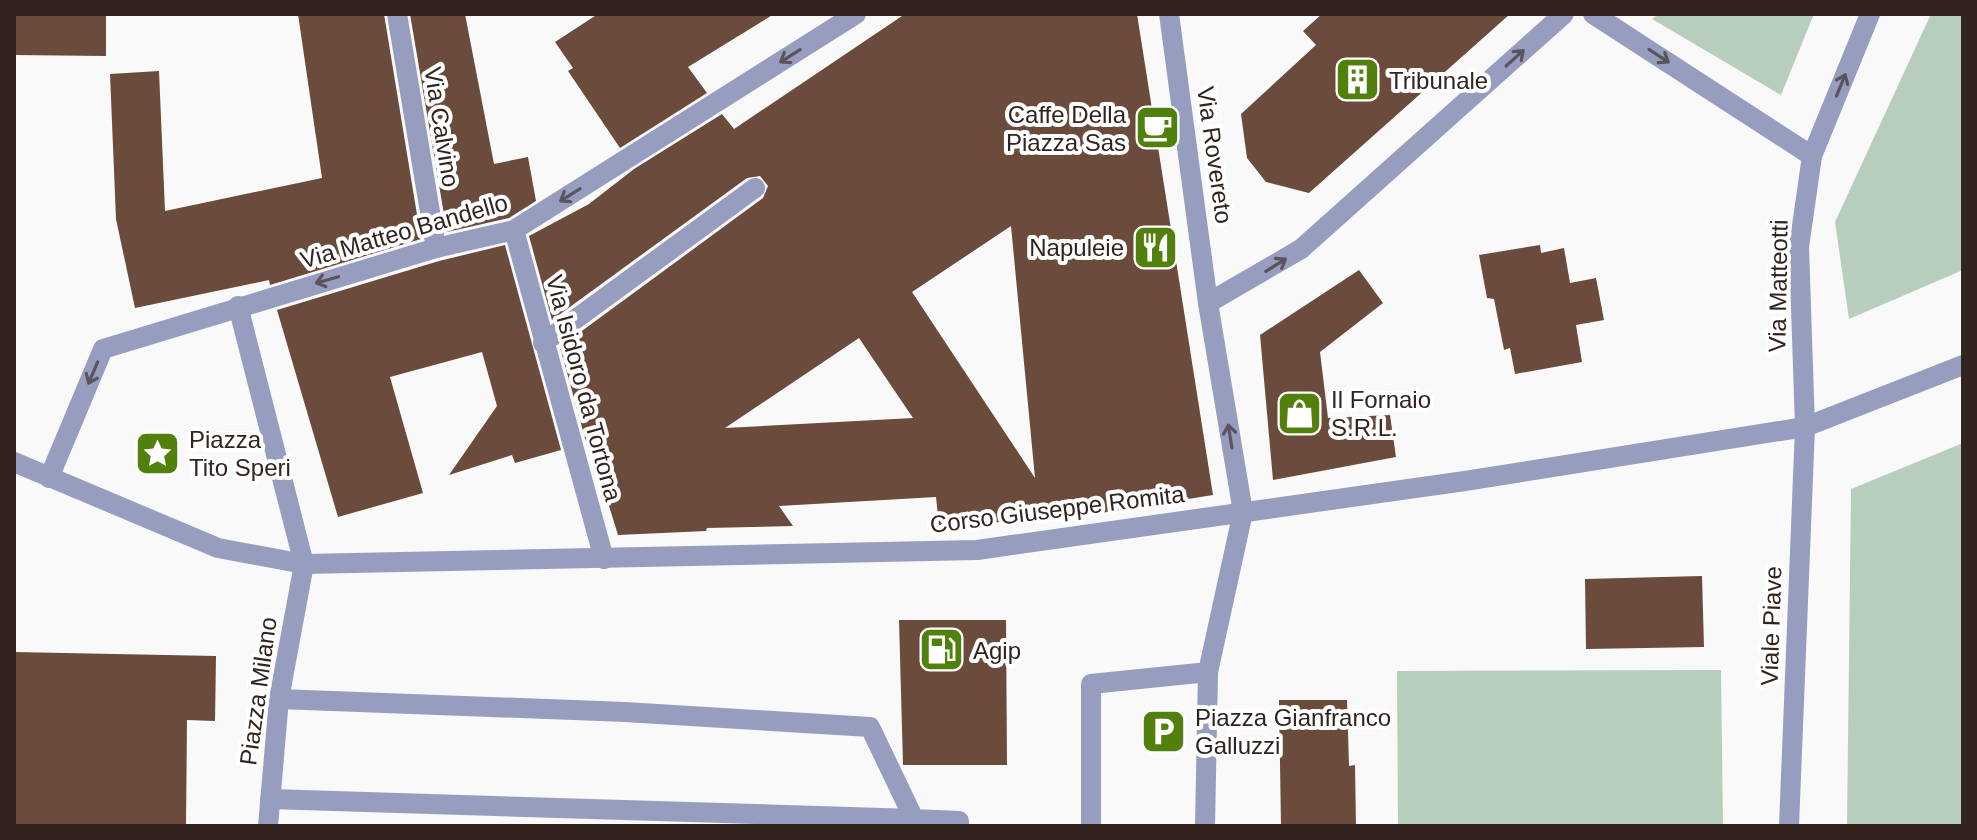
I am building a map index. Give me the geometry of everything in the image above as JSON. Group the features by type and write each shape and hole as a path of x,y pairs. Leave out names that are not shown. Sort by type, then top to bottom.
{"street":[{"name":"Via Calvino","path":"397,14 436,248"},
{"name":"Via Matteo Bandello","path":"49,478 103,349 436,248 514,230 856,14"},
{"name":"Via Rovereto","path":"1169,14 1208,303 1243,512"},
{"path":"1208,303 1301,249 1564,14"},
{"path":"1593,14 1812,156"},
{"name":"Via Matteotti","path":"1805,427 1799,247 1812,156 1870,14"},
{"path":"543,343 755,188"},
{"name":"Via Isidoro da Tortona","path":"514,230 604,559"},
{"path":"238,306 304,564"},
{"name":"Corso Giuseppe Romita","path":"14,462 218,548 304,564 977,550 1805,427 1963,365"},
{"name":"Viale Piave","path":"1789,826 1805,427"},
{"path":"1205,826 1208,672 1243,512"},
{"name":"Piazza Milano","path":"268,826 279,699 304,564"},
{"path":"1091,826 1091,684 1208,672"},
{"path":"279,699 625,712 870,727 914,819"},
{"path":"270,799 914,819 959,821 959,826"}],"green space":[{"path":"1659,14 1814,14 1781,95 1652,19"},
{"path":"1931,14 1963,14 1963,270 1849,319 1835,222"},
{"path":"1963,443 1963,826 1847,826 1851,489"},
{"path":"1721,670 1723,826 1398,826 1397,671"}],"building":[{"path":"14,14 106,14 106,56 14,55"},
{"path":"298,14 384,14 421,239 270,285 269,280 135,308 116,219 110,74 159,71 165,211 322,178"},
{"path":"410,14 465,14 494,164 528,157 536,201 509,218 447,232"},
{"path":"598,14 774,14 688,67 707,93 620,148 568,71 573,68 555,42"},
{"path":"905,14 1137,14 1213,495 1063,519 939,525 936,497 779,506 793,526 707,528 706,531 618,535 589,441 586,442 560,347 763,198 768,186 760,176 747,178 552,320 529,236 589,204 634,169 722,114 734,129","holes":["1011,226 1035,478 912,292","859,338 913,418 725,428"]},
{"name":"Tribunale","path":"1322,14 1510,14 1309,193 1266,182 1247,158 1241,114 1316,45 1303,31"},
{"path":"505,245 561,450 515,463 512,455 449,475 497,406 482,352 390,377 423,493 338,517 277,310 439,261"},
{"path":"1540,245 1541,253 1564,248 1570,283 1596,278 1604,320 1576,325 1582,362 1515,374 1510,348 1504,350 1494,299 1487,298 1479,255"},
{"path":"1359,270 1383,303 1320,352 1328,418 1390,415 1396,457 1273,480 1260,335"},
{"path":"1702,576 1704,647 1586,649 1585,579"},
{"path":"899,620 1006,620 1007,765 903,765"},
{"path":"14,652 216,656 215,721 187,720 186,826 14,826"},
{"path":"1279,700 1347,700 1349,766 1355,765 1356,826 1281,826"}],"place":[{"name":"Tribunale","path":"1358,80"},
{"name":"Caffe Della Piazza Sas","path":"1157,128"},
{"name":"Napuleie","path":"1155,247"},
{"name":"Il Fornaio S.R.L.","path":"1300,413"},
{"name":"Piazza Tito Speri","path":"158,453"},
{"name":"Agip","path":"942,650"},
{"name":"Piazza Gianfranco Galluzzi","path":"1164,731"}]}
